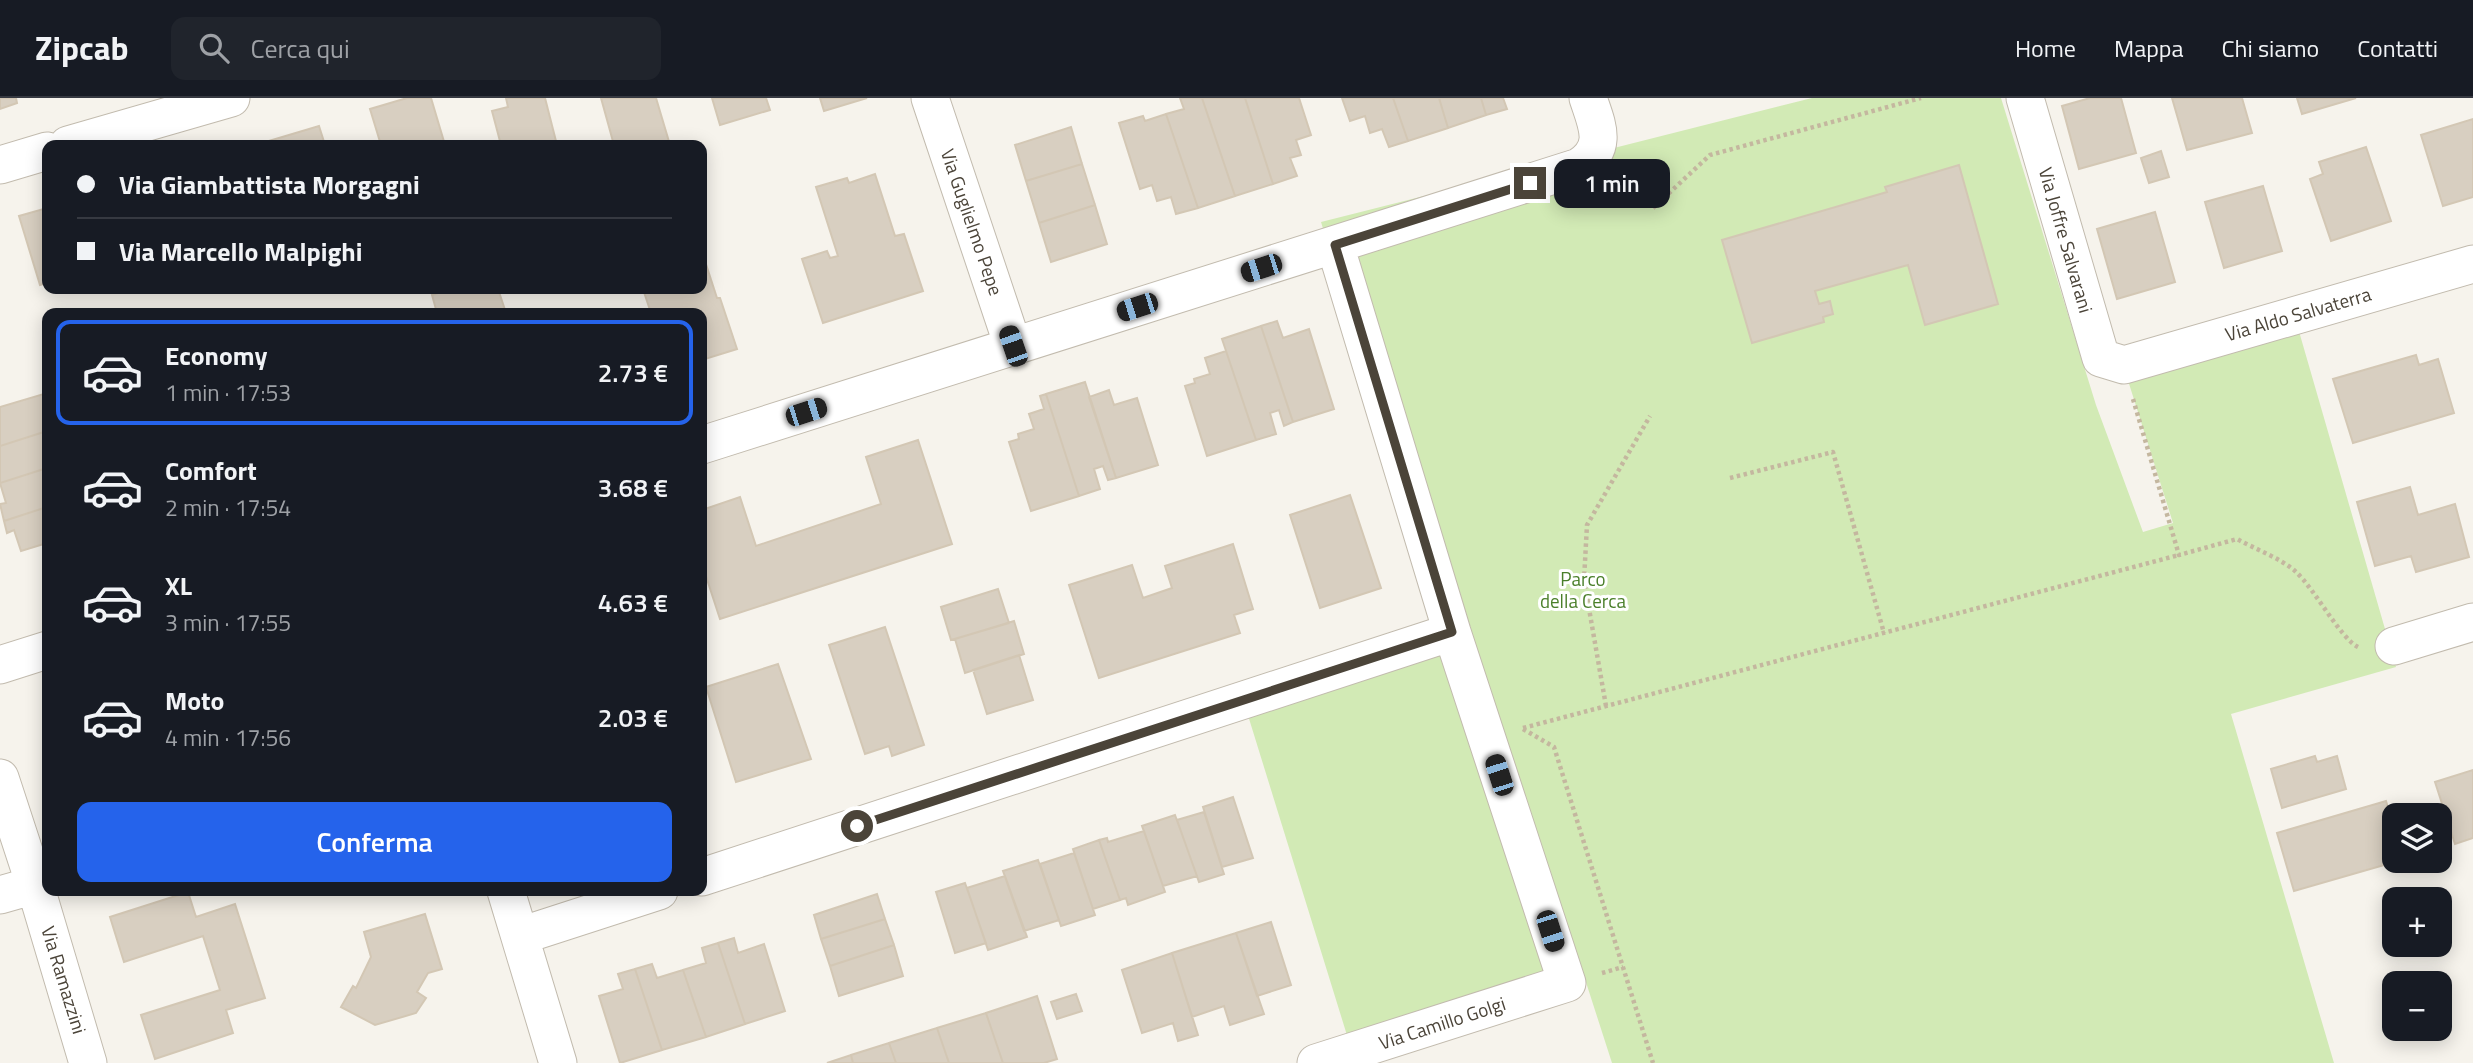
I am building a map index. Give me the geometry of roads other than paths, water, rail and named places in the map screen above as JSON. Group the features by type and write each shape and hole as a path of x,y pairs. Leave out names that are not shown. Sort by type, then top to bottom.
{"street":[{"path":"85,140 231,98"},
{"name":"Via Guglielmo Pepe","path":"930,98 1013,346"},
{"path":"707,442 1579,167 1589,160 1597,146 1598,130 1588,98"},
{"name":"Via Joffre Salvarani","path":"2025,98 2101,358 2124,365"},
{"path":"0,165 42,152"},
{"path":"707,875 1452,632 1335,245"},
{"name":"Via Aldo Salvaterra","path":"2124,365 2473,264"},
{"path":"2394,646 2473,622"},
{"name":"Via Camillo Golgi","path":"1316,1063 1567,983 1452,632"},
{"path":"0,665 42,652"},
{"name":"Via Ramazzini","path":"0,778 88,1063"},
{"path":"0,895 35,886"},
{"path":"508,896 558,1063"},
{"path":"520,936 644,896"}],"park label":[{"name":"Parco della Cerca","path":"1583,590"}]}
